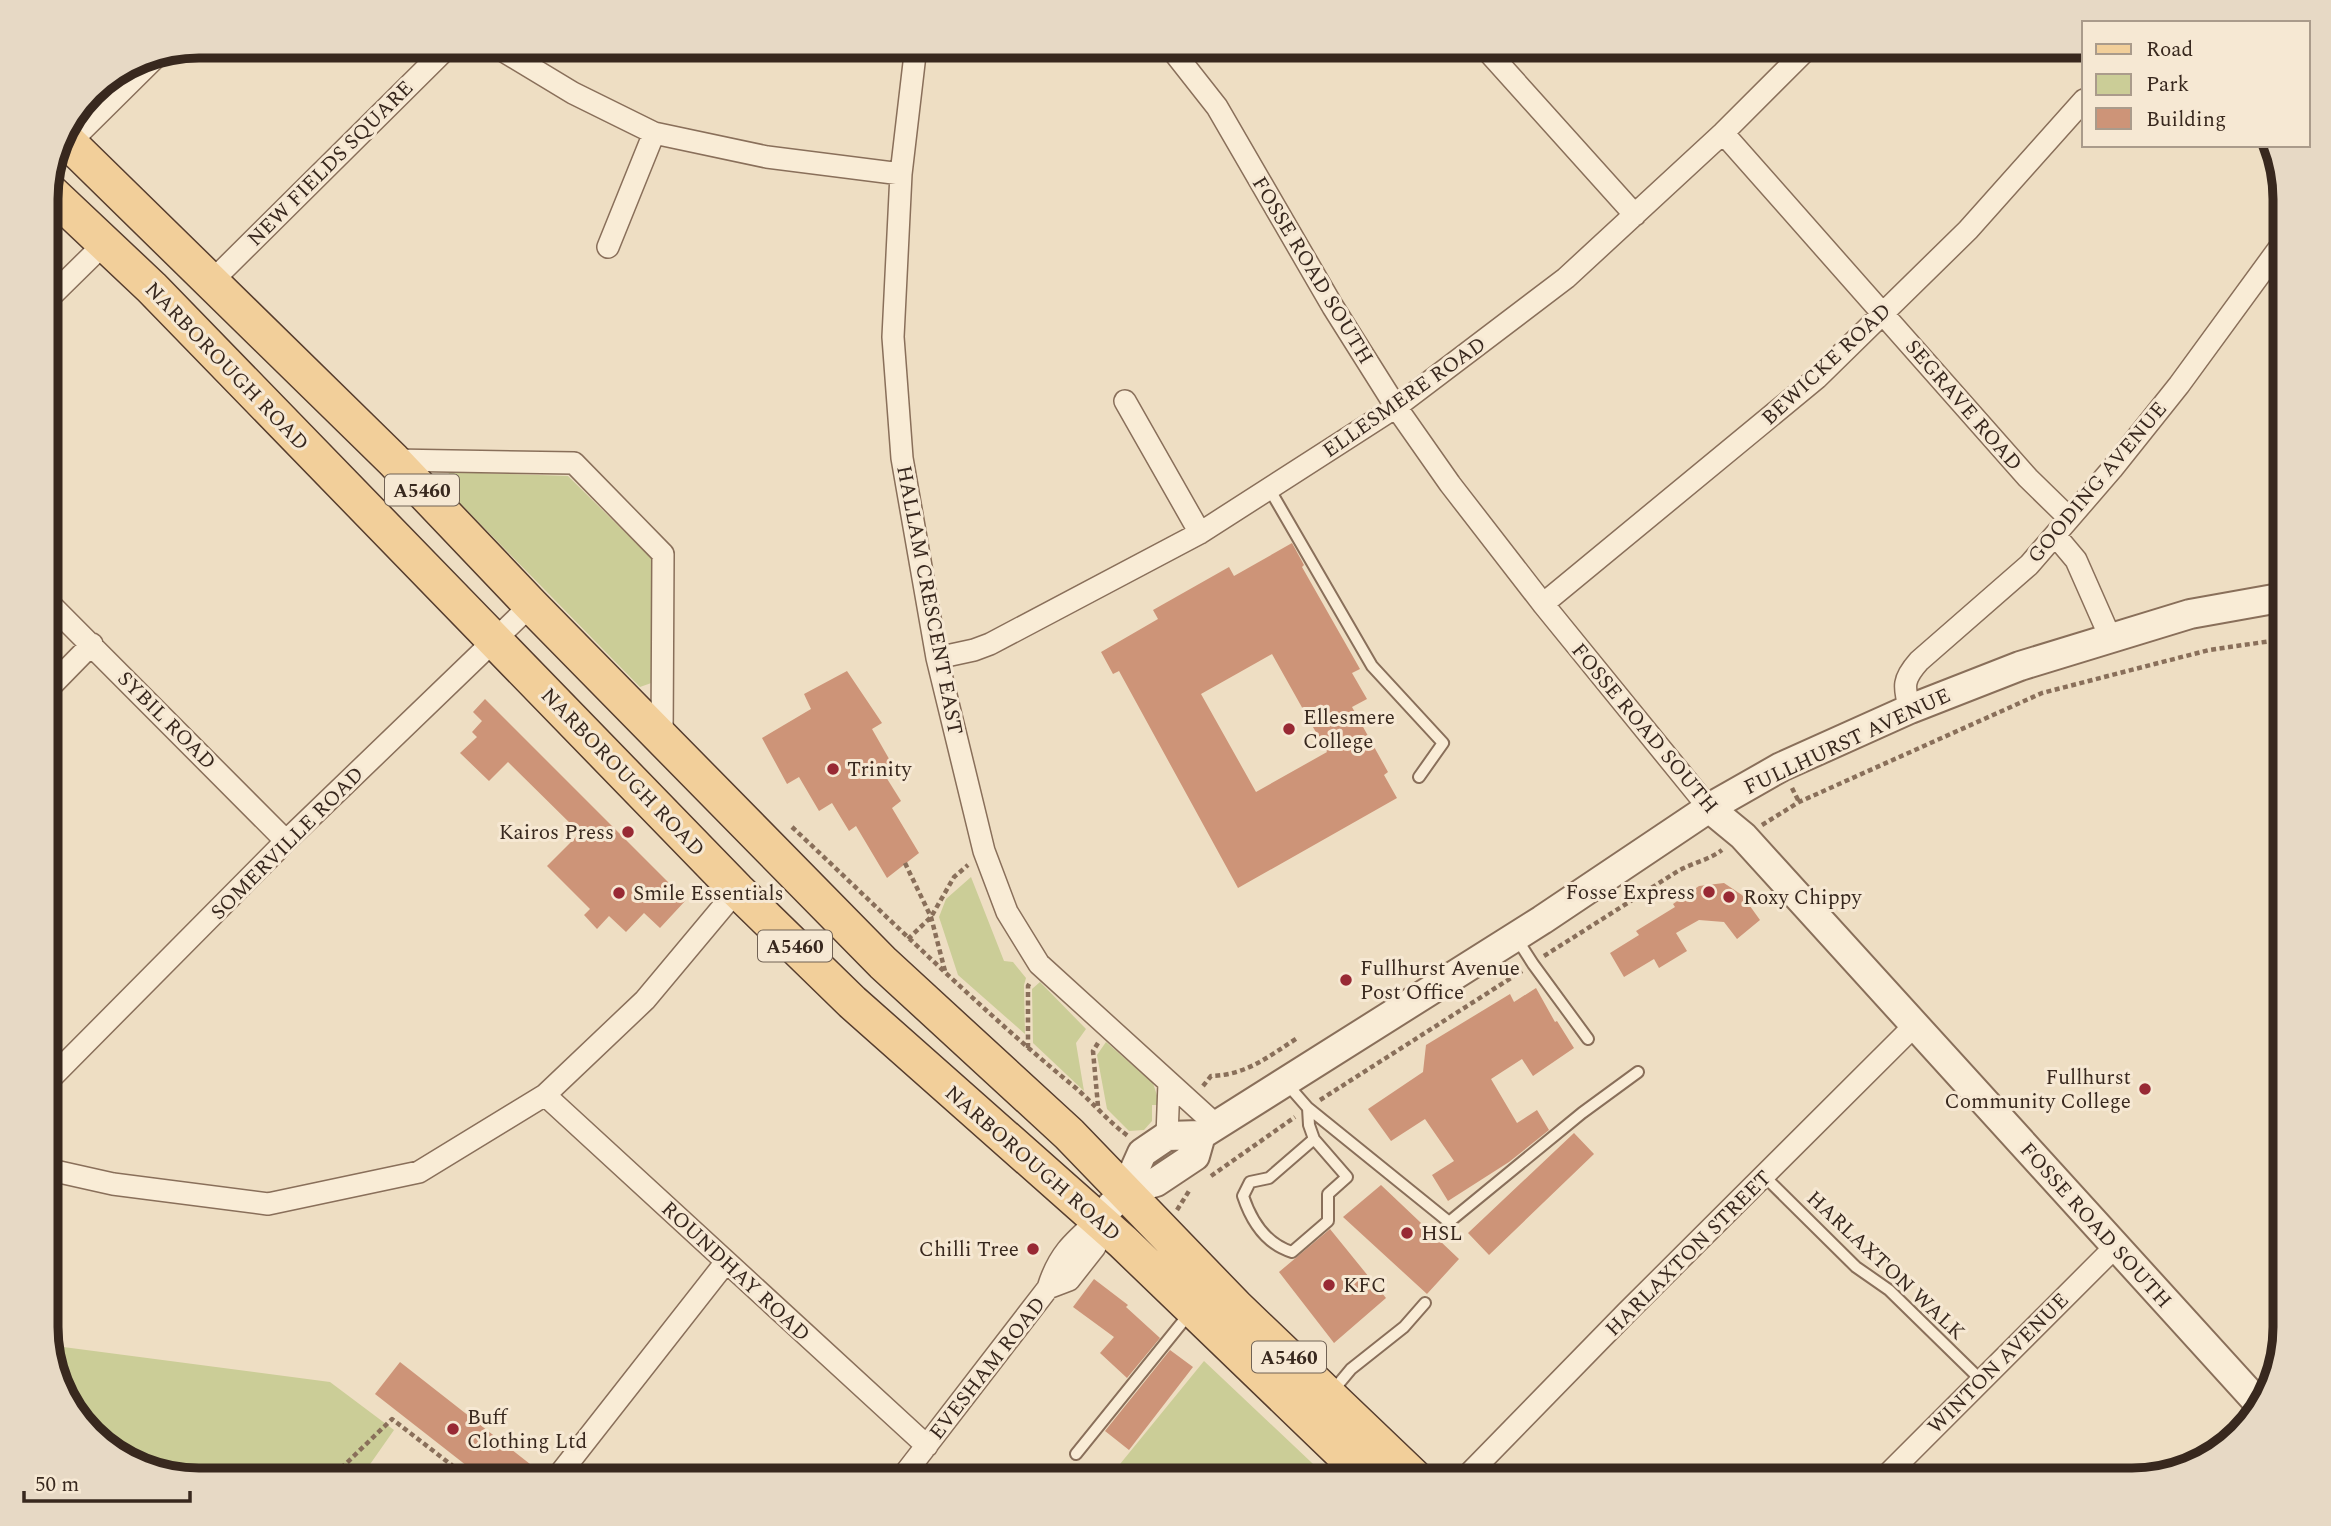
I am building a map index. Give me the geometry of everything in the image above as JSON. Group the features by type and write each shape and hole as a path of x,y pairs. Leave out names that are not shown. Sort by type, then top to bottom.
{"main road":[{"name":"NARBOROUGH ROAD","path":"66,151 211,282 393,460 531,605 883,963 1069,1134 1236,1307 1405,1468"},
{"name":"NARBOROUGH ROAD","path":"58,200 152,288 737,890 852,1002 1098,1220 1358,1468"}],"street":[{"name":"NEW FIELDS SQUARE","path":"211,282 437,58"},
{"path":"515,58 573,93 654,133 767,157 901,174"},
{"name":"HALLAM CRESCENT EAST","path":"915,58 901,174 892,337 902,457 937,658 984,850 1007,912 1039,964 1190,1101 1208,1130"},
{"name":"FOSSE ROAD SOUTH","path":"1179,58 1216,107 1396,407 1450,484 1543,604 1709,808 1742,836 2254,1398"},
{"path":"1494,58 1636,215"},
{"name":"ELLESMERE ROAD","path":"937,658 990,644 1200,533 1396,407 1566,278 1723,133 1797,58"},
{"path":"74,133 142,69"},
{"name":"BEWICKE ROAD","path":"1543,604 1817,378 1968,230 2082,102"},
{"path":"608,247 654,133"},
{"name":"SEGRAVE ROAD","path":"1723,133 2028,478 2069,518"},
{"path":"58,290 104,244"},
{"name":"GOODING AVENUE","path":"1910,709 1904,691 1910,671 2029,565 2112,469 2179,385 2273,258"},
{"path":"1125,401 1200,533"},
{"path":"393,460 574,463 663,554 662,739"},
{"path":"2055,535 2076,560 2110,637"},
{"name":"FULLHURST AVENUE","path":"1098,1220 1125,1191 1142,1153 1167,1136 1208,1130 1516,936 1709,808 1781,767 1910,709 2020,666 2190,614 2273,599"},
{"name":"SOMERVILLE ROAD","path":"58,1071 286,841 531,605"},
{"name":"SYBIL ROAD","path":"58,611 286,841"},
{"path":"58,679 92,644"},
{"path":"58,1172 113,1184 268,1204 419,1172 545,1095 645,1000 737,890"},
{"name":"HARLAXTON STREET","path":"1475,1468 1914,1026"},
{"path":"1167,1136 1169,1083"},
{"name":"ROUNDHAY ROAD","path":"545,1095 927,1446"},
{"name":"FULLHURST AVENUE","path":"1125,1191 1156,1182 1195,1156 1208,1130"},
{"name":"EVESHAM ROAD","path":"910,1468 1048,1288 1054,1268 1072,1243 1098,1220"},
{"name":"WINTON AVENUE","path":"1894,1468 2116,1246"},
{"path":"564,1468 726,1262"}],"lane":[{"path":"1270,489 1372,666 1443,743 1419,777"},
{"path":"1516,936 1533,964 1588,1039"},
{"path":"1286,1082 1308,1108 1449,1222 1582,1113 1638,1072"},
{"path":"1308,1108 1309,1125 1314,1139 1347,1177 1328,1194 1328,1221 1292,1252 1276,1247 1250,1215 1243,1196 1250,1182 1269,1178 1314,1139"},
{"name":"HARLAXTON WALK","path":"1765,1177 1856,1267 1889,1290 1981,1380"},
{"path":"1329,1395 1350,1369 1404,1327 1425,1303"},
{"path":"1076,1454 1193,1310"}],"path":[{"path":"1203,1181 1308,1108 1678,871 1714,856 1799,802 2042,693 2209,650 2273,641"},
{"path":"883,963 931,917 954,877 984,850"},
{"path":"905,863 931,917 945,973"},
{"path":"1028,1049 1028,986 1039,964"},
{"path":"1109,1028 1093,1051 1099,1107 1126,1135 1139,1137"},
{"path":"1190,1101 1212,1076 1230,1075 1249,1069 1299,1037"},
{"path":"341,1468 391,1419 455,1468"}],"green space":[{"path":"449,472 568,476 655,562 654,682 640,687 446,489"},
{"path":"971,877 1004,961 1013,962 1026,978 1025,1034 958,975 939,917 946,899"},
{"path":"1040,982 1086,1029 1076,1043 1084,1091 1033,1043 1032,989"},
{"path":"1106,1042 1153,1083 1160,1105 1152,1105 1152,1121 1144,1130 1129,1131 1107,1109 1097,1055"},
{"path":"59,1346 330,1382 394,1430 367,1468 199,1468 153,1461 120,1444 87,1413 68,1381"},
{"path":"1204,1361 1317,1468 1117,1468"}],"building":[{"path":"1292,543 1304,565 1302,567 1360,669 1352,673 1367,699 1352,707 1388,772 1384,775 1397,798 1238,888 1119,671 1113,674 1101,652 1158,619 1153,610 1229,567 1234,576","holes":["1272,654 1327,752 1256,792 1201,694"]},
{"path":"847,671 882,723 872,729 896,771 886,777 901,801 892,808 919,853 887,878 856,826 849,831 832,803 819,811 799,777 787,784 762,738 811,709 804,694"},
{"path":"485,699 686,900 660,928 644,913 626,932 609,916 597,929 584,915 590,909 547,866 580,833 508,762 489,781 460,753 477,737 472,732 482,721 473,712"},
{"path":"1724,883 1742,895 1760,920 1737,939 1724,922 1699,920 1676,933 1687,951 1659,968 1654,959 1624,977 1610,953 1639,935 1636,931 1675,907 1673,904 1699,886"},
{"path":"1536,988 1555,1022 1557,1021 1574,1048 1533,1076 1522,1059 1491,1079 1517,1123 1537,1110 1549,1130 1509,1162 1448,1201 1432,1175 1454,1161 1425,1119 1391,1141 1368,1109 1423,1072 1426,1045 1510,994 1514,1002"},
{"path":"1574,1133 1594,1154 1489,1255 1468,1233"},
{"path":"1381,1185 1459,1259 1427,1294 1343,1217"},
{"path":"1330,1229 1386,1298 1334,1343 1279,1272"},
{"path":"1094,1279 1128,1305 1126,1307 1160,1338 1127,1378 1100,1353 1114,1337 1073,1307"},
{"path":"1170,1350 1193,1367 1129,1450 1105,1431"},
{"name":"Buff Clothing Ltd","path":"400,1362 530,1464 527,1468 470,1468 375,1394"}],"place":[{"name":"Ellesmere College","path":"1289,729"},
{"name":"Trinity","path":"833,769"},
{"name":"Kairos Press","path":"628,832"},
{"name":"Fosse Express","path":"1709,892"},
{"name":"Smile Essentials","path":"619,893"},
{"name":"Roxy Chippy","path":"1729,897"},
{"name":"Fullhurst Avenue Post Office","path":"1346,980"},
{"name":"Fullhurst Community College","path":"2145,1089"},
{"name":"HSL","path":"1407,1233"},
{"name":"Chilli Tree","path":"1033,1249"},
{"name":"KFC","path":"1329,1285"},
{"name":"Buff Clothing Ltd","path":"453,1429"}]}
